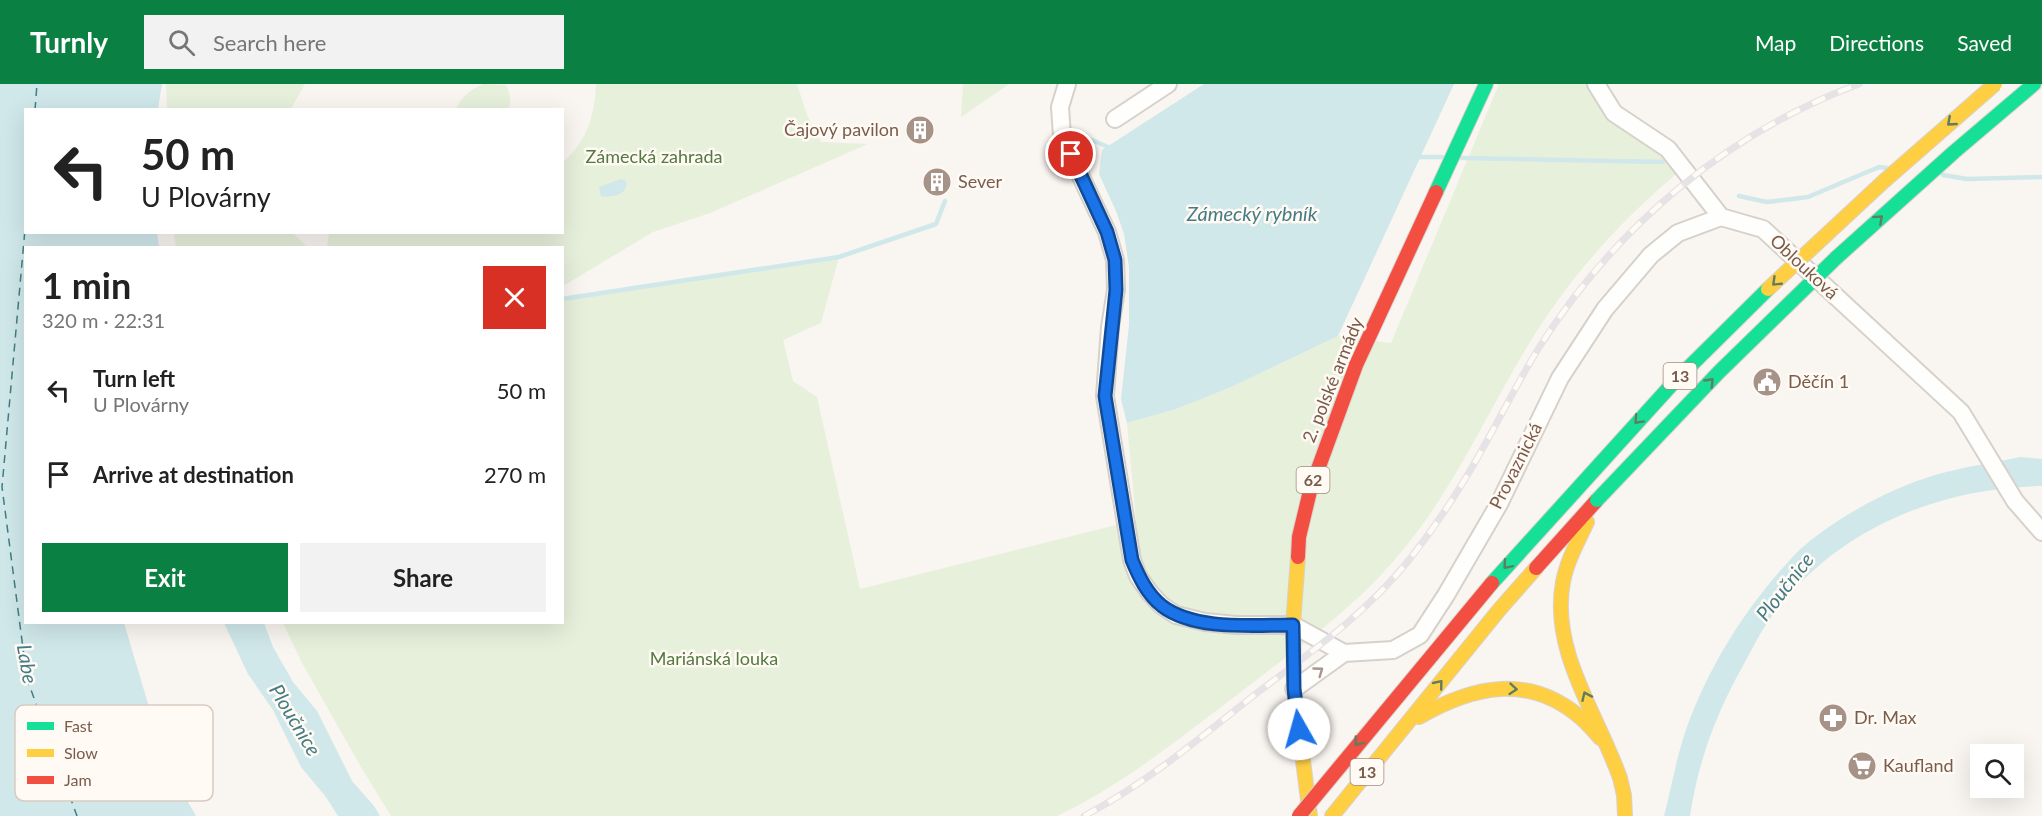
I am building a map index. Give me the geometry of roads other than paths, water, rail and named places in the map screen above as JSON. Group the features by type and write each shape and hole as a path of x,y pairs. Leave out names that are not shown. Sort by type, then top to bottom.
{"main road":[{"name":"2. polské armády","path":"1310,816 1294,689 1293,625 1299,537 1310,490 1356,365 1486,84"},
{"name":"13","path":"1299,816 1395,696 1482,593 1581,482 1702,353 1830,231 1995,84"},
{"name":"13","path":"1332,816 1499,610 1597,500 1719,372 1836,258 2034,84"},
{"path":"1597,500 1569,562 1563,582 1562,625 1574,668 1622,780 1625,816"},
{"path":"1401,729 1431,708 1462,694 1485,689 1513,689 1542,694 1568,708 1589,724 1609,750"}],"street":[{"path":"1067,84 1060,107 1062,136 1107,232 1115,260 1116,290 1105,396 1132,560 1138,576 1161,605 1176,615 1205,622 1236,625 1293,625 1344,653 1294,689"},
{"path":"1115,119 1168,84"},
{"path":"1596,84 1614,113 1668,149 1721,217"},
{"name":"Oblouková","path":"1721,217 1763,229 1961,412 2015,501 2042,532"},
{"name":"Provaznická","path":"1344,653 1393,650 1420,635 1446,595 1498,504 1560,378 1605,309 1651,255 1678,233 1721,217"}],"water":[{"name":"Labe","path":"0,84 162,84 158,108 24,108 24,234 157,234 159,246 24,246 24,624 124,624 148,705 15,705 15,801 187,801 196,816 0,816"},
{"name":"Zámecký rybník","path":"1204,84 1454,84 1338,336 1229,388 1176,409 1127,423 1121,399 1129,325 1129,267 1124,234 1099,174 1102,150"},
{"path":"621,179 626,181 625,190 614,196 601,196 599,187"},
{"name":"Ploučnice","path":"2020,457 2042,459 2042,486 1962,495 1924,506 1888,521 1853,540 1821,563 1792,591 1764,628 1717,718 1698,776 1690,816 1664,816 1684,735 1696,703 1716,663 1751,607 1797,552 1834,524 1883,495 1946,472"},
{"name":"Ploučnice","path":"224,624 264,624 273,647 293,682 317,711 352,781 380,816 338,816 326,797 301,767 273,710 248,674"}],"waterway":[{"path":"1092,140 1110,148"},
{"path":"1417,157 1442,157"},
{"path":"1462,158 1663,162"},
{"path":"1739,196 1767,202 1808,197 1879,167 1887,168"},
{"path":"1943,175 1967,179 2042,177"},
{"path":"564,299 839,257 936,224 945,201"}],"railway":[{"path":"1084,816 1129,790 1192,744 1335,633 1392,580 1423,542 1456,494 1540,346 1570,303 1603,262 1639,224 1678,189 1720,157 1810,104 1859,84"}],"place":[{"name":"Čajový pavilon","path":"920,130"},
{"name":"Sever","path":"937,182"},
{"name":"Děčín 1","path":"1767,382"},
{"name":"Dr. Max","path":"1833,718"},
{"name":"Kaufland","path":"1862,766"}],"park label":[{"name":"Zámecká zahrada","path":"654,157"},
{"name":"Mariánská louka","path":"714,659"}]}
